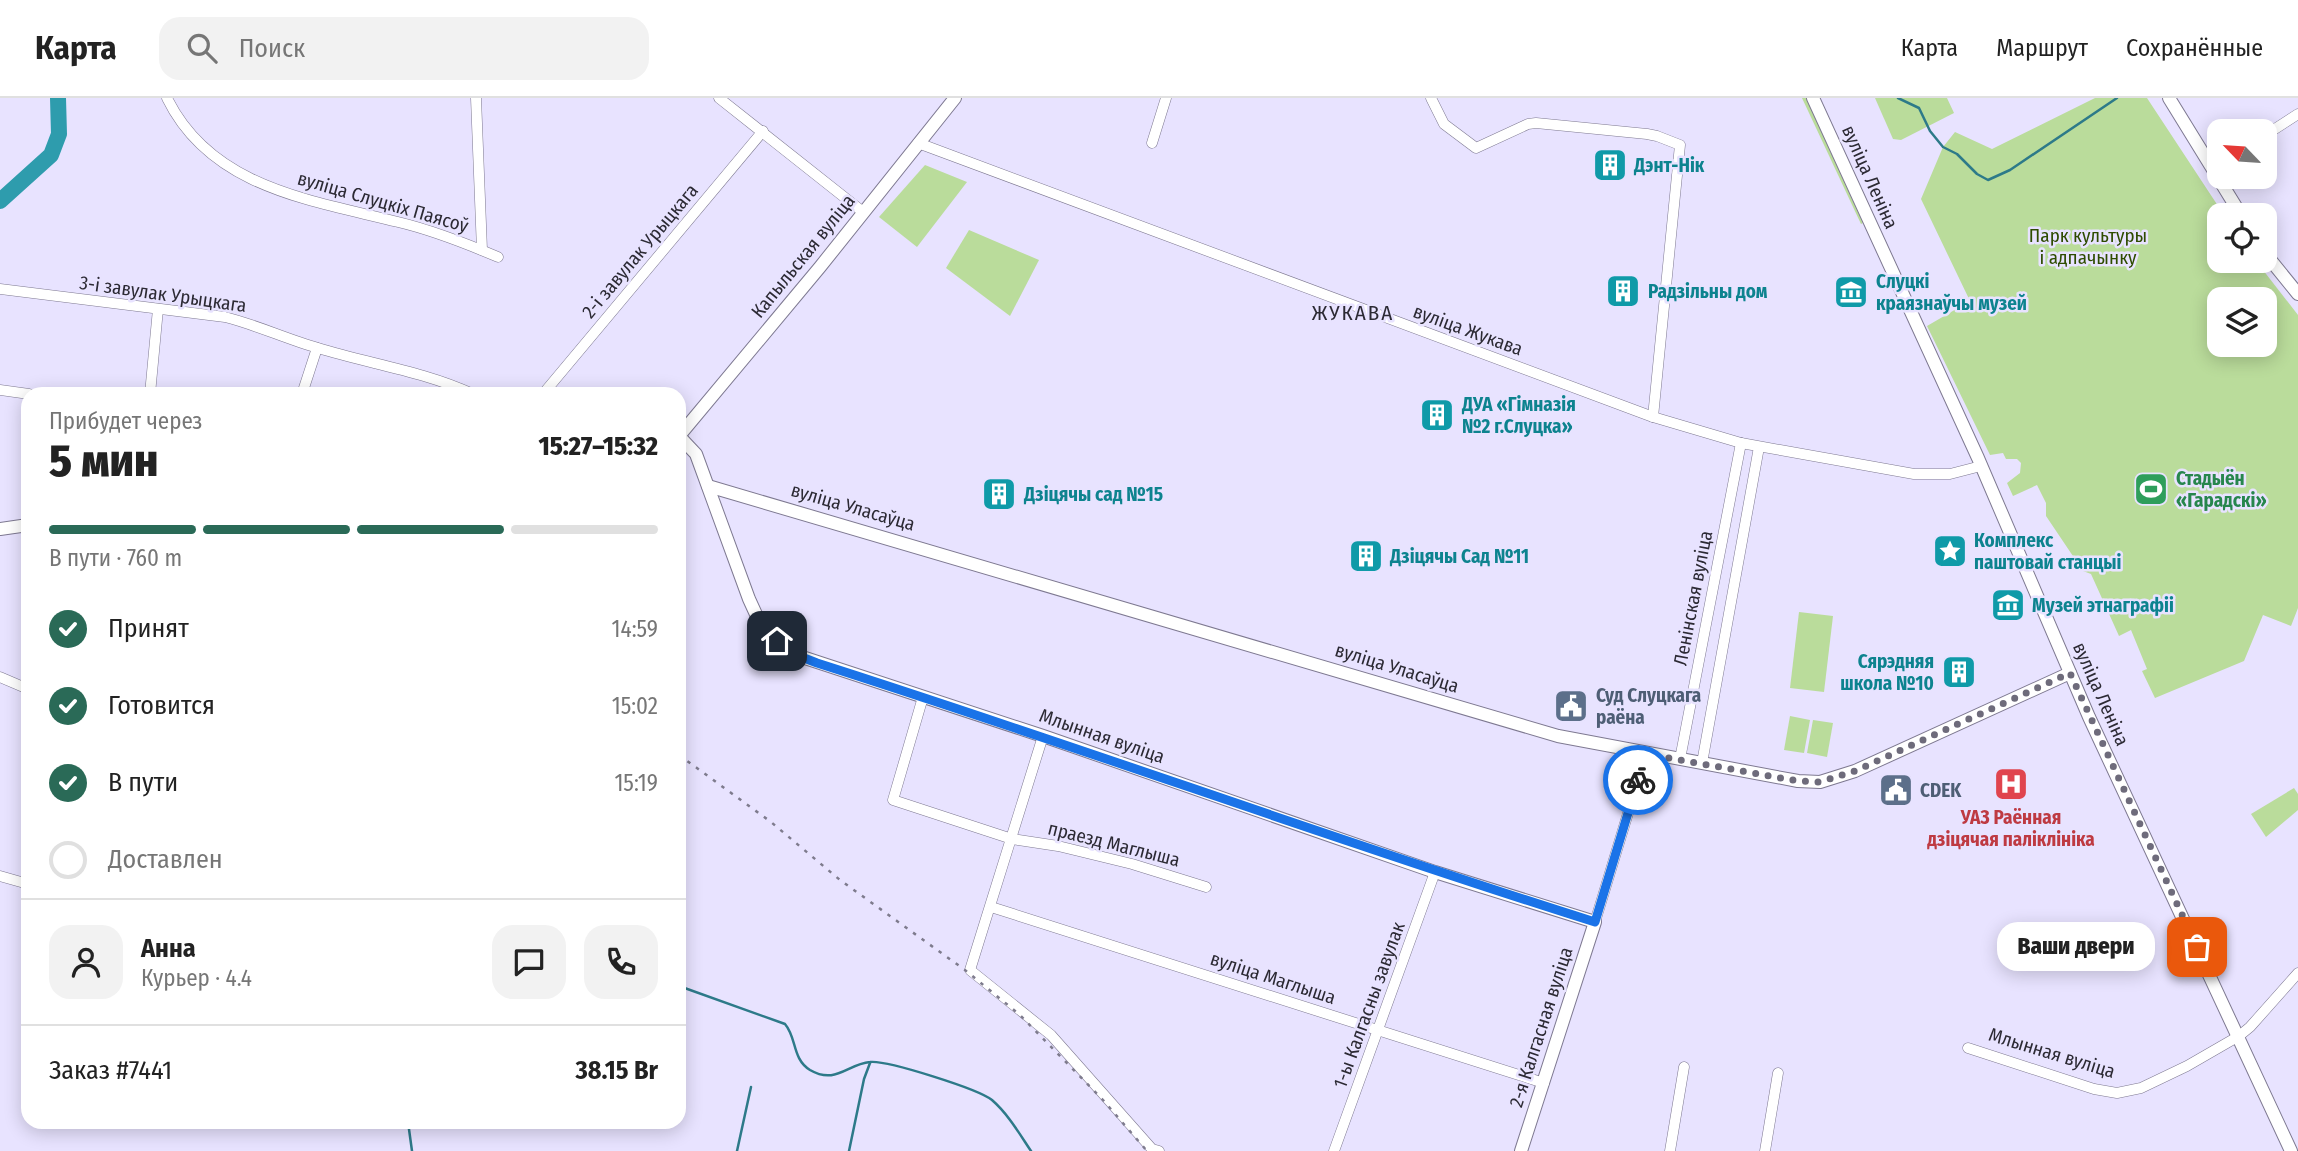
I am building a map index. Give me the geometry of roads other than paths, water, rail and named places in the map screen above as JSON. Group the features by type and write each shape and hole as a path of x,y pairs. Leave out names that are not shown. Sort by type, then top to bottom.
{"main road":[{"name":"Капыльская вуліца","path":"686,427 955,98"},
{"name":"вуліца Леніна","path":"1813,98 1981,466 2070,673 2291,1151"},
{"path":"2169,98 2207,153"},
{"path":"2277,268 2298,294"},
{"name":"Млынная вуліца","path":"686,443 696,454 760,623 777,641 799,656 1042,736 1435,872 1595,922"},
{"name":"вуліца Уласаўца","path":"708,486 1558,736 1798,781 1820,782 1855,771 2070,673"},
{"path":"0,529 21,525"},
{"name":"2-я Калгасная вуліца","path":"1521,1151 1595,922"}],"street":[{"name":"вуліца Слуцкіх Паясоў","path":"167,98 184,127 221,162 236,171 272,188 315,203 409,225 498,257"},
{"path":"476,98 482,250"},
{"path":"719,98 863,212"},
{"path":"1152,143 1166,98"},
{"path":"1431,98 1444,124 1476,148 1528,124 1536,123 1657,136 1680,145 1653,417"},
{"path":"2277,128 2298,114"},
{"name":"2-і завулак Урыцкага","path":"549,387 763,131"},
{"name":"вуліца Жукава","path":"918,142 1653,417 1759,447 1914,474 1950,474 1981,466"},
{"name":"3-і завулак Урыцкага","path":"0,289 236,320 317,348 405,370 453,387"},
{"path":"151,387 158,309"},
{"path":"304,387 317,348"},
{"path":"0,390 21,393"},
{"name":"Ленінская вуліца","path":"1680,759 1741,443"},
{"name":"Ленінская вуліца","path":"1702,763 1759,447"},
{"path":"0,677 21,686"},
{"name":"праезд Маглыша","path":"923,698 893,800 1012,838 1132,864 1206,887"},
{"path":"1042,736 970,970 1051,1035 1155,1150"},
{"name":"2-я Калгасная вуліца","path":"1595,922 1646,754"},
{"name":"1-ы Калгасны завулак","path":"1334,1151 1435,872"},
{"path":"0,876 21,882"},
{"name":"вуліца Маглыша","path":"991,907 1544,1083"},
{"name":"Млынная вуліца","path":"1968,1048 2094,1089 2117,1093 2141,1088 2187,1066 2239,1036 2298,973"},
{"path":"1670,1151 1684,1067"},
{"path":"1765,1151 1778,1073"}],"waterway":[{"path":"0,201 51,155 59,134 58,98"},
{"path":"1898,98 1919,108 1930,131 1943,147 1957,154 1977,174 1988,180 2010,170 2117,98"},
{"path":"686,989 785,1024 800,1060 810,1070 819,1074 834,1075 862,1064 880,1063 932,1076 983,1095 1003,1111 1031,1151"},
{"path":"849,1151 864,1079 870,1063"},
{"path":"737,1151 751,1087"},
{"path":"409,1129 412,1151"}],"railway":[{"path":"686,760 771,822 840,880 965,970 1020,1015 1103,1100 1147,1151"}],"place":[{"name":"Дэнт-Нік","path":"1610,165"},
{"name":"Радзільны дом","path":"1623,291"},
{"name":"Слуцкі краязнаўчы музей","path":"1851,292"},
{"name":"ДУА «Гімназія №2 г.Слуцка»","path":"1437,415"},
{"name":"Стадыён «Гарадскі»","path":"2151,489"},
{"name":"Дзіцячы сад №15","path":"999,494"},
{"name":"Комплекс паштовай станцыі","path":"1950,551"},
{"name":"Дзіцячы Сад №11","path":"1366,556"},
{"name":"Музей этнаграфіі","path":"2008,605"},
{"name":"Сярэдняя школа №10","path":"1959,672"},
{"name":"Суд Слуцкага раёна","path":"1571,706"},
{"name":"УАЗ Раённая дзіцячая паліклініка","path":"2011,784"},
{"name":"CDEK","path":"1896,790"},
{"name":"Ваши двери","path":"2197,947"}],"district":[{"name":"ЖУКАВА","path":"1353,313"}],"park label":[{"name":"Парк культуры і адпачынку","path":"2088,246"}]}
